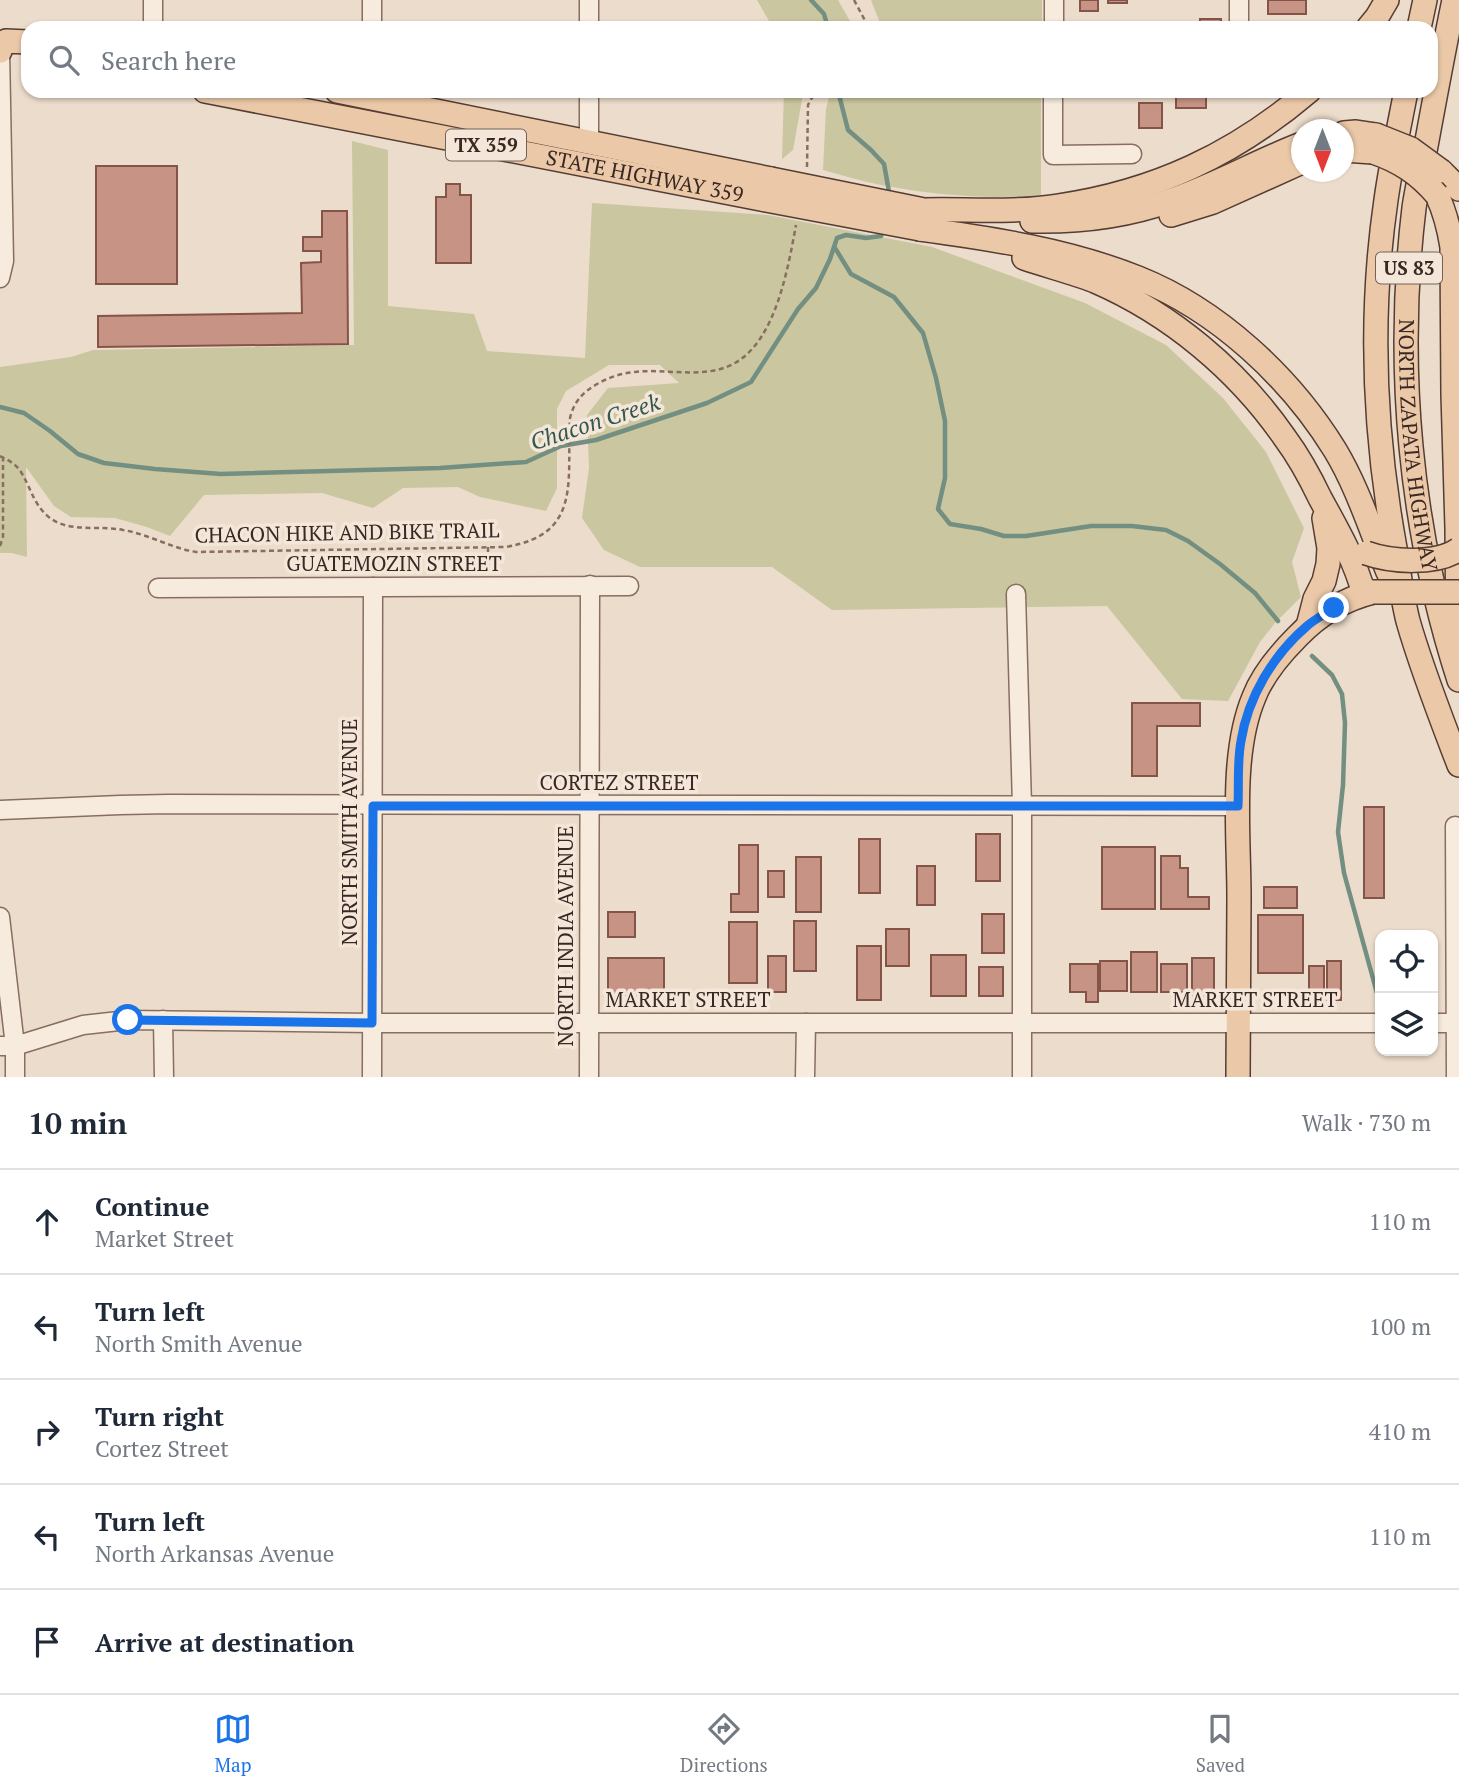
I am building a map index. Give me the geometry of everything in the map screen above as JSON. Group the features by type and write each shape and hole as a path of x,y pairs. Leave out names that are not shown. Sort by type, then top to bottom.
{"main road":[{"path":"1374,21 1387,0"},
{"path":"1420,21 1425,0"},
{"name":"NORTH ZAPATA HIGHWAY","path":"1438,85 1454,0"},
{"path":"0,24 21,28"},
{"path":"21,41 6,40 0,46 0,51 21,56"},
{"name":"STATE HIGHWAY 359","path":"245,98 769,189 922,219"},
{"name":"STATE HIGHWAY 359","path":"386,98 589,143 769,189"},
{"path":"922,219 1057,206 1142,187 1183,172 1233,147 1301,98"},
{"name":"NORTH ZAPATA HIGHWAY","path":"1405,98 1386,201 1380,259 1376,342 1378,426 1383,475 1408,619 1432,695 1459,765"},
{"name":"NORTH ZAPATA HIGHWAY","path":"1435,98 1415,206 1405,324 1406,379 1423,539 1458,678"},
{"path":"1354,132 1375,143 1390,157 1448,192"},
{"path":"1354,148 1375,143 1411,149 1441,171 1448,192 1444,211 1452,247 1458,678"},
{"path":"922,219 1053,222 1099,219 1132,213 1171,201 1291,148"},
{"path":"922,219 1005,229 1082,232 1120,227 1161,219 1213,202 1291,167"},
{"path":"922,219 1093,281 1166,319 1201,347 1234,376 1286,438 1343,539 1369,593"},
{"path":"922,219 1010,243 1060,253 1139,278 1167,291 1209,317 1246,345 1280,378 1313,417 1336,452 1360,499 1408,619"},
{"path":"1321,499 1358,547 1378,558 1415,560 1445,556 1459,549"},
{"path":"1308,626 1328,564 1329,548 1321,499"},
{"path":"1238,1077 1240,741 1254,696 1282,653 1308,626 1339,604 1369,593 1459,592"}],"street":[{"path":"153,0 153,21"},
{"path":"372,0 372,21"},
{"path":"589,0 589,21"},
{"path":"1054,0 1054,21"},
{"path":"1239,21 1240,0"},
{"path":"0,51 4,261 0,278"},
{"path":"589,98 589,143"},
{"path":"1053,98 1053,155 1132,154"},
{"name":"NORTH INDIA AVENUE","path":"589,1077 590,585"},
{"name":"GUATEMOZIN STREET","path":"158,589 629,586"},
{"name":"NORTH SMITH AVENUE","path":"372,1077 373,587"},
{"path":"1016,594 1022,806 1022,1077"},
{"name":"CORTEZ STREET","path":"0,810 120,805 1238,806"},
{"path":"1455,826 1456,1077"},
{"path":"0,917 8,1046 15,1077"},
{"name":"MARKET STREET","path":"8,1046 83,1025 128,1020 372,1023 1375,1023"},
{"path":"163,1020 164,1077"},
{"path":"806,1023 806,1077"},
{"path":"1438,1023 1457,1023"}],"path":[{"path":"854,0 865,21"},
{"path":"807,167 808,105 812,98"},
{"name":"CHACON HIKE AND BIKE TRAIL","path":"2,456 21,472 38,507 60,524 126,530 183,550 196,552 519,545 550,529 566,505 569,489 569,432 573,407 578,399 588,389 623,373 701,372 722,369 736,363 749,352 768,323 784,283 796,221"},
{"path":"0,546 3,537 2,456"},
{"path":"488,547 488,572"}],"shaded area":[{"path":"757,0 838,0 850,21 769,21"},
{"path":"871,0 1042,0 1042,21 879,21"},
{"path":"784,98 802,98 793,150 782,159"},
{"path":"829,98 1041,98 1041,195 981,197 941,194 881,185 823,170"},
{"path":"352,141 388,150 388,306 474,314 487,351 585,358 592,203 768,215 932,247 1085,303 1166,345 1223,398 1266,452 1304,528 1292,562 1301,597 1260,642 1228,701 1182,699 1107,606 832,610 772,567 640,567 604,550 582,518 589,468 587,415 608,388 679,383 660,365 609,365 566,391 557,409 557,488 546,511 480,497 458,487 403,488 373,508 322,493 204,495 170,536 115,518 71,517 54,506 26,467 27,557 0,553 0,367 71,357 93,350 354,345"}],"building":[{"path":"1080,0 1098,0 1098,11 1080,11"},
{"path":"1108,0 1127,0 1127,3 1108,3"},
{"path":"1268,0 1306,0 1306,14 1268,14"},
{"path":"1200,19 1221,19 1221,21"},
{"path":"1176,98 1206,98 1206,108 1176,108"},
{"path":"1139,103 1162,103 1162,128 1139,128"},
{"path":"96,166 177,166 177,284 96,284"},
{"path":"446,184 460,184 460,195 471,195 471,263 436,263 436,197 446,197"},
{"path":"322,211 347,211 348,344 98,347 98,316 302,313 301,263 321,262 321,251 303,251 303,237 322,237"},
{"path":"1132,703 1200,703 1200,726 1157,726 1157,776 1132,776"},
{"path":"1364,807 1384,807 1384,898 1364,898"},
{"path":"976,834 1000,834 1000,881 976,881"},
{"path":"859,839 880,839 880,893 859,893"},
{"path":"739,845 758,845 758,912 731,912 731,894 739,894"},
{"path":"1102,847 1155,847 1155,909 1102,909"},
{"path":"1161,856 1180,856 1180,868 1188,868 1188,897 1209,897 1209,909 1161,909"},
{"path":"796,857 821,857 821,912 796,912"},
{"path":"917,866 935,866 935,905 917,905"},
{"path":"768,871 784,871 784,897 768,897"},
{"path":"1264,887 1297,887 1297,908 1264,908"},
{"path":"608,912 635,912 635,937 608,937"},
{"path":"982,914 1004,914 1004,953 982,953"},
{"path":"1258,915 1303,915 1303,973 1258,973"},
{"path":"794,921 816,921 816,971 794,971"},
{"path":"729,922 757,922 757,983 729,983"},
{"path":"886,929 909,929 909,966 886,966"},
{"path":"857,946 881,946 881,1000 857,1000"},
{"path":"1131,952 1157,952 1157,992 1131,992"},
{"path":"931,955 966,955 966,996 931,996"},
{"path":"768,956 786,956 786,992 768,992"},
{"path":"608,958 664,958 664,995 608,996"},
{"path":"1192,958 1214,958 1214,997 1192,997"},
{"path":"1100,961 1127,961 1127,991 1100,991"},
{"path":"1327,961 1341,961 1341,1000 1327,1000"},
{"path":"1070,964 1098,964 1098,1002 1086,1002 1086,992 1070,992"},
{"path":"1161,964 1187,964 1187,992 1161,992"},
{"path":"1309,966 1324,966 1324,1000 1309,1000"},
{"path":"979,967 1003,967 1003,996 979,996"}],"waterway":[{"name":"Chacon Creek","path":"811,0 824,14 826,21"},
{"name":"Chacon Creek","path":"840,98 848,130 884,164 890,197"},
{"name":"Chacon Creek","path":"0,407 24,413 78,454 104,463 155,469 221,474 440,468 526,462 561,446 596,440 707,403 751,382 798,309 816,288 837,238 846,235 866,238 881,236 884,229"},
{"path":"835,248 851,274 894,297 923,333 945,421 945,478 938,509 950,524 1004,536 1026,536 1091,526 1132,526 1166,530 1188,541 1220,564 1255,593 1278,621"},
{"path":"1312,656 1332,675 1342,694 1345,723 1338,832 1344,873 1377,993"}],"route":[{"path":"128,1020 372,1023 373,806 1238,806 1240,741 1254,696 1282,653 1308,626 1334,608"}]}
